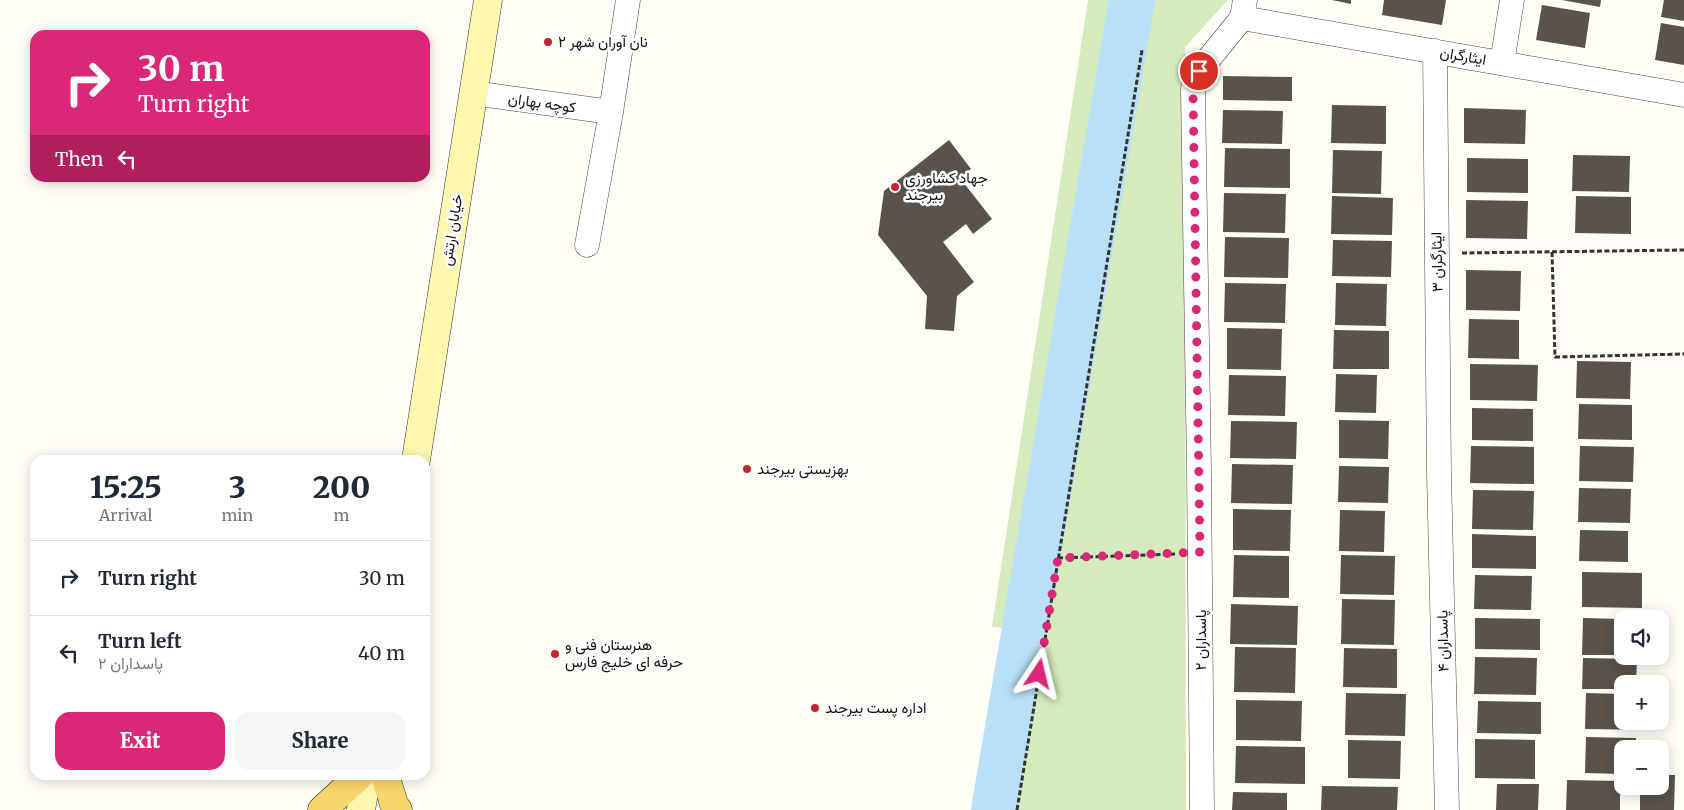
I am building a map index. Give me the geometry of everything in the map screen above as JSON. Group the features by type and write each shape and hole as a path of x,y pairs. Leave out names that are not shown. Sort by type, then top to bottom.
{"main road":[{"name":"خیابان ارتش","path":"417,455 488,0"},
{"path":"322,810 355,780"},
{"path":"361,810 366,780"},
{"path":"387,780 394,804 398,810"}],"street":[{"path":"587,245 628,0"},
{"path":"1502,63 1512,0"},
{"name":"ایثارگران","path":"1243,9 1435,51 1684,95"},
{"name":"پاسداران ۲","path":"1202,810 1193,91 1194,80 1199,71 1243,9"},
{"name":"ایثارگران ۳","path":"1435,51 1439,473"},
{"name":"کوچه بهاران","path":"473,93 610,112"},
{"name":"پاسداران ۴","path":"1439,473 1447,810"}],"path":[{"path":"1017,810 1142,50"},
{"path":"1437,253 1684,250"},
{"path":"1552,252 1555,357 1684,354"},
{"path":"1058,558 1200,552"}],"green space":[{"path":"1088,0 1228,0 1185,47 1186,810 1013,810 1043,631 992,627"}],"building":[{"path":"1332,0 1351,0 1351,4"},
{"path":"1384,0 1446,0 1442,25 1382,15"},
{"path":"1562,0 1601,0 1600,7"},
{"path":"1664,0 1684,0 1684,21 1661,17"},
{"path":"1542,5 1590,13 1585,48 1536,40"},
{"path":"1661,23 1684,27 1684,65 1655,60"},
{"path":"1223,76 1292,77 1292,101 1223,100"},
{"path":"1332,105 1386,106 1386,144 1331,143"},
{"path":"1464,108 1526,110 1525,144 1464,143"},
{"path":"1223,110 1283,111 1282,144 1222,143"},
{"path":"949,140 971,169 960,178 992,219 973,234 966,224 943,242 974,282 957,296 954,331 925,329 927,296 878,235 884,191"},
{"path":"1225,148 1290,149 1290,188 1224,187"},
{"path":"1333,150 1382,151 1381,194 1332,193"},
{"path":"1573,155 1630,156 1629,192 1572,191"},
{"path":"1467,158 1528,159 1528,193 1467,192"},
{"path":"1224,193 1286,194 1285,233 1223,232"},
{"path":"1332,196 1393,198 1392,235 1331,234"},
{"path":"1576,196 1631,197 1631,234 1575,233"},
{"path":"1466,200 1528,201 1527,239 1466,238"},
{"path":"1225,237 1289,238 1288,278 1224,277"},
{"path":"1333,240 1392,241 1391,277 1332,276"},
{"path":"1466,270 1521,271 1520,311 1466,310"},
{"path":"1225,283 1286,284 1285,323 1224,322"},
{"path":"1336,283 1387,284 1386,326 1335,325"},
{"path":"1469,319 1519,320 1519,359 1468,358"},
{"path":"1227,328 1282,329 1281,370 1227,369"},
{"path":"1334,330 1389,331 1389,369 1333,369"},
{"path":"1577,361 1631,362 1630,399 1576,398"},
{"path":"1470,364 1538,365 1537,401 1470,400"},
{"path":"1336,374 1377,375 1376,413 1335,412"},
{"path":"1229,375 1286,376 1285,416 1228,415"},
{"path":"1579,404 1632,405 1632,440 1578,439"},
{"path":"1472,408 1533,409 1533,441 1472,440"},
{"path":"1339,420 1389,421 1388,459 1339,458"},
{"path":"1231,421 1297,422 1296,459 1230,458"},
{"path":"1471,446 1534,447 1534,484 1470,483"},
{"path":"1580,446 1634,447 1633,482 1579,481"},
{"path":"1232,464 1293,465 1292,504 1231,503"},
{"path":"1339,466 1389,467 1388,503 1338,502"},
{"path":"1579,488 1631,489 1630,523 1578,522"},
{"path":"1473,490 1534,491 1533,530 1472,529"},
{"path":"1233,509 1291,510 1290,551 1233,550"},
{"path":"1340,510 1385,511 1384,552 1339,551"},
{"path":"1580,530 1628,531 1628,562 1579,561"},
{"path":"1472,534 1536,536 1536,569 1472,568"},
{"path":"1234,555 1289,556 1289,598 1233,597"},
{"path":"1341,555 1395,556 1394,595 1340,594"},
{"path":"1582,572 1642,573 1642,608 1582,607"},
{"path":"1475,575 1532,576 1531,610 1474,609"},
{"path":"1342,599 1395,600 1394,645 1341,644"},
{"path":"1231,604 1298,606 1297,645 1230,644"},
{"path":"1475,618 1540,619 1540,650 1475,649"},
{"path":"1583,618 1614,619 1614,655 1582,655"},
{"path":"1235,647 1296,648 1295,693 1234,692"},
{"path":"1344,648 1397,649 1397,688 1343,687"},
{"path":"1475,657 1537,658 1536,695 1474,694"},
{"path":"1583,658 1614,659 1614,665 1637,665 1636,675 1614,675 1614,689 1582,689"},
{"path":"1346,693 1406,694 1405,736 1345,735"},
{"path":"1586,693 1614,694 1614,729 1585,729"},
{"path":"1236,700 1302,701 1301,741 1236,740"},
{"path":"1478,701 1541,702 1541,734 1477,733"},
{"path":"1586,737 1636,738 1636,740 1614,740 1614,774 1585,773"},
{"path":"1475,739 1535,740 1535,779 1475,778"},
{"path":"1348,740 1401,741 1400,779 1348,778"},
{"path":"1236,746 1305,747 1305,784 1235,783"},
{"path":"1669,775 1675,775 1674,810 1640,810 1640,795 1669,795"},
{"path":"1567,780 1614,781 1614,795 1620,795 1620,810 1566,810"},
{"path":"1497,784 1539,784 1538,810 1496,810"},
{"path":"1322,786 1398,787 1397,810 1321,810"},
{"path":"1233,792 1287,793 1287,810 1232,810"}],"waterway":[{"path":"994,810 1132,0"}],"place":[{"name":"نان آوران شهر ۲","path":"548,42"},
{"name":"جهاد کشاورزی بیرجند","path":"895,187"},
{"name":"بهزیستی بیرجند","path":"747,469"},
{"name":"هنرستان فنی و حرفه ای خلیج فارس","path":"555,654"},
{"name":"اداره پست بیرجند","path":"815,708"}],"route":[{"path":"1039,674 1058,558 1200,552 1193,91 1194,80 1199,71"}]}
